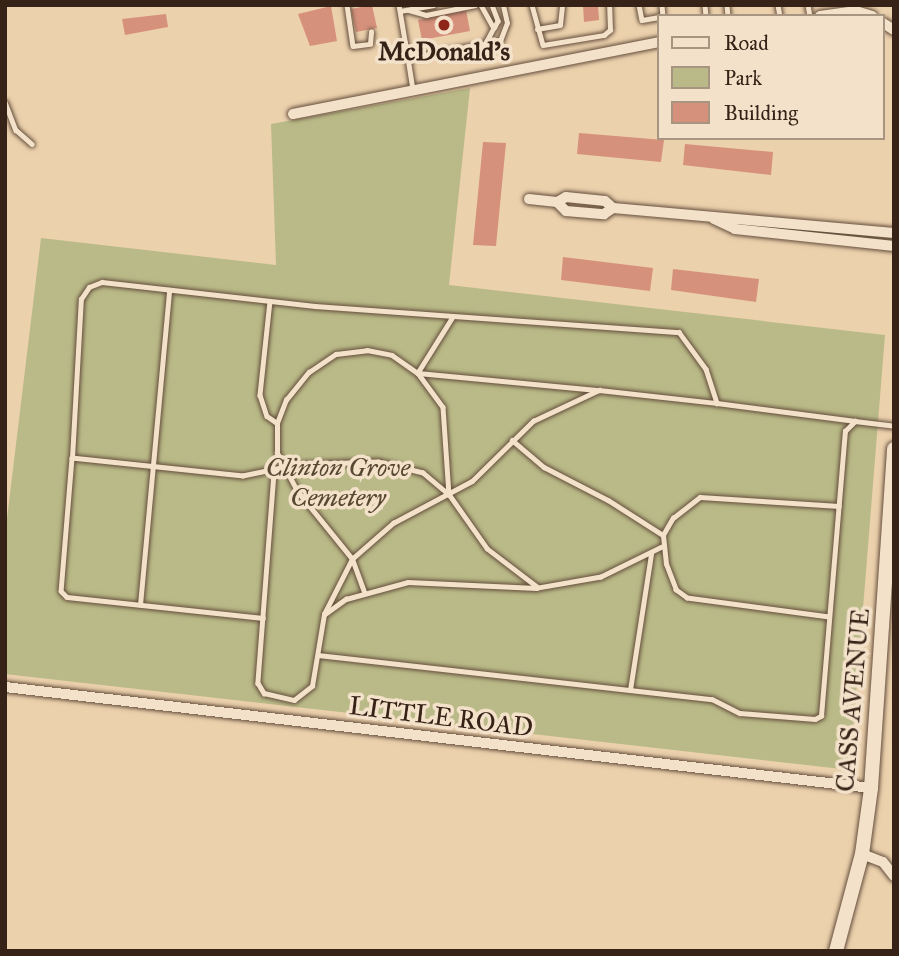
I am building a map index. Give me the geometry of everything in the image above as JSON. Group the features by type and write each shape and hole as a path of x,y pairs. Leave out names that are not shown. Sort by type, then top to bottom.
{"main road":[{"name":"CASS AVENUE","path":"836,951 862,854 871,788 891,565 894,449"}],"street":[{"path":"828,14 851,8 872,12"},
{"path":"293,114 413,88 657,42"},
{"path":"529,199 556,202 566,197 605,201 613,208 713,219 733,216 894,233"},
{"path":"713,219 735,229 894,246"},
{"name":"LITTLE ROAD","path":"5,687 871,788"},
{"path":"862,854 893,872"}],"lane":[{"path":"347,5 353,46 370,44 371,32"},
{"path":"409,10 433,5"},
{"path":"413,88 399,8 426,15 475,5"},
{"path":"481,5 494,28"},
{"path":"486,43 498,20 492,5"},
{"path":"408,58 500,41 507,23 503,5"},
{"path":"532,5 543,45 604,34 610,30 609,5"},
{"path":"537,29 560,24 562,5"},
{"path":"639,5 642,20 657,17"},
{"path":"5,102 16,130 32,144"},
{"path":"263,618 67,597 61,591 81,299 89,287 102,282 270,301 453,317 679,332 706,369 717,403"},
{"path":"140,605 169,290"},
{"path":"270,301 260,396 267,416 277,423"},
{"path":"418,373 453,317"},
{"path":"364,592 352,559 282,470 277,423 286,400 309,372 336,354 367,350 392,355 418,373 443,407 449,495"},
{"path":"418,373 717,403 894,426"},
{"path":"274,472 258,683 264,693 294,700 306,694 312,686 324,614 352,559 393,523 472,481 533,421 599,390"},
{"path":"318,655 712,699 740,713 815,719 821,716 845,431 855,421"},
{"path":"512,440 544,467 608,500 663,535"},
{"path":"72,458 243,476 378,462 423,473 449,495 487,549 538,588"},
{"path":"830,617 687,598 676,590 663,547 663,535 673,518 700,497 839,506"},
{"path":"324,614 364,592 433,581 538,588 601,577 663,547"},
{"path":"629,690 651,553"}],"green space":[{"name":"Clinton Grove Cemetery","path":"470,88 449,285 885,335 850,770 5,674 5,535 41,238 276,265 271,124"}],"building":[{"path":"372,5 377,28 356,32 351,9"},
{"path":"583,5 598,5 599,20 584,22"},
{"path":"331,6 337,41 310,46 298,14"},
{"name":"McDonald's","path":"466,10 470,31 422,40 418,20"},
{"path":"166,14 168,27 125,35 122,19"},
{"path":"579,133 664,140 661,162 577,154"},
{"path":"483,142 506,143 496,246 473,245"},
{"path":"685,144 773,152 771,175 683,165"},
{"path":"563,257 653,268 650,291 561,280"},
{"path":"673,269 759,279 756,302 671,290"}],"place":[{"name":"McDonald's","path":"444,25"}]}
